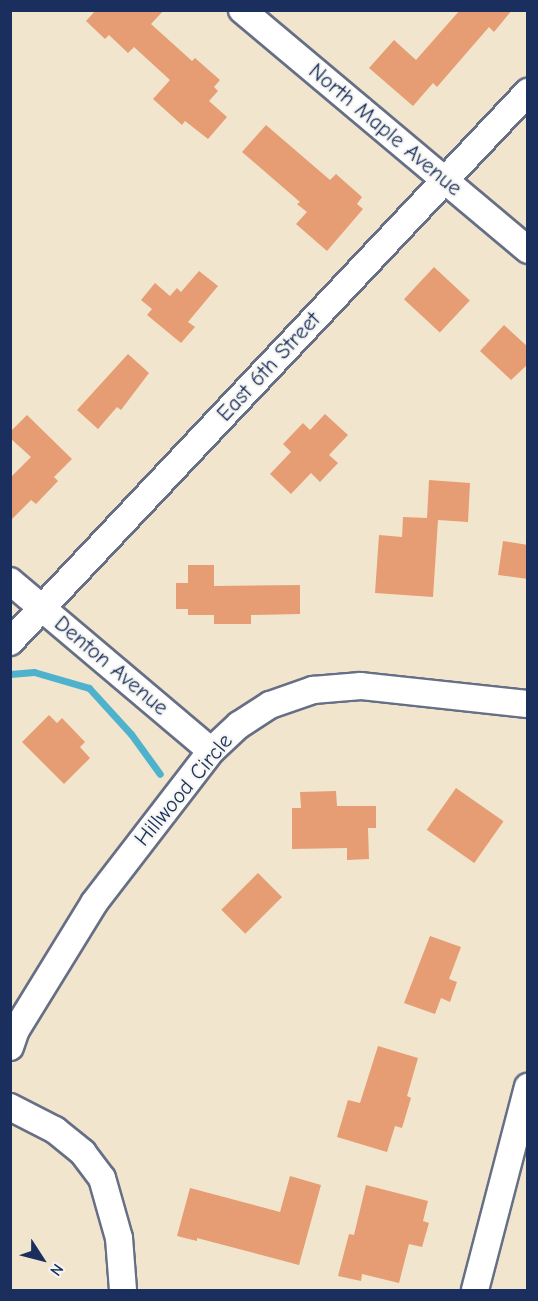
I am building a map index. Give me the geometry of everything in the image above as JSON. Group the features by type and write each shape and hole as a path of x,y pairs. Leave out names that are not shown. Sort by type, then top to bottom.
{"street":[{"name":"North Maple Avenue","path":"242,10 528,249"},
{"name":"East 6th Street","path":"10,642 528,92"},
{"name":"Denton Avenue","path":"10,581 211,751"},
{"name":"Hillwood Circle","path":"10,1047 16,1030 94,903 211,751 239,724 270,705 313,690 361,686 528,704"},
{"path":"475,1290 528,1087"},
{"path":"10,1107 64,1138 82,1153 102,1178 119,1238 123,1290"}],"building":[{"path":"96,10 164,10 151,24 192,61 195,58 220,80 214,87 218,91 209,101 227,117 208,139 185,121 182,125 153,99 170,80 134,47 128,53 109,35 105,39 86,21"},
{"path":"460,10 512,10 494,32 489,27 437,87 433,83 413,106 369,68 394,40 416,60"},
{"path":"266,125 330,180 336,174 362,197 357,204 363,209 327,251 296,224 307,212 297,204 300,202 242,152"},
{"path":"434,267 470,300 440,333 404,299"},
{"path":"199,271 218,286 188,322 195,327 181,343 147,315 152,309 141,300 155,283 170,296 177,288 181,292"},
{"path":"504,325 528,347 528,364 511,380 480,351"},
{"path":"128,354 149,373 121,410 117,407 98,429 77,410"},
{"path":"325,414 348,435 329,455 338,463 320,482 311,473 291,494 270,474 291,452 283,444 303,423 310,430"},
{"path":"27,415 72,459 54,477 58,481 36,504 31,500 10,521 10,478 31,457 10,438 10,432"},
{"path":"429,480 470,483 468,522 438,520 433,597 375,593 379,535 402,537 403,517 427,518"},
{"path":"503,541 528,545 528,579 498,575"},
{"path":"188,565 214,565 214,586 300,585 300,614 251,615 251,624 214,624 214,615 188,615 188,609 176,609 176,583 188,583"},
{"path":"49,715 57,723 62,718 85,742 80,747 90,758 64,784 22,742"},
{"path":"456,788 504,821 474,863 427,830"},
{"path":"336,791 337,806 376,806 376,828 368,828 369,859 347,860 347,848 292,849 292,808 301,808 300,792"},
{"path":"258,873 282,897 245,934 221,910"},
{"path":"430,936 461,947 449,979 457,982 450,1002 441,998 435,1014 404,1003"},
{"path":"378,1046 418,1058 407,1096 411,1098 402,1128 395,1126 387,1152 337,1137 348,1100 360,1103"},
{"path":"290,1176 321,1185 299,1265 197,1238 197,1241 177,1236 190,1188 280,1212"},
{"path":"366,1185 428,1201 423,1221 429,1223 422,1247 409,1244 399,1283 362,1274 361,1281 338,1276 349,1234 354,1235"}],"waterway":[{"path":"10,674 34,672 89,688 131,734 160,774"}]}
